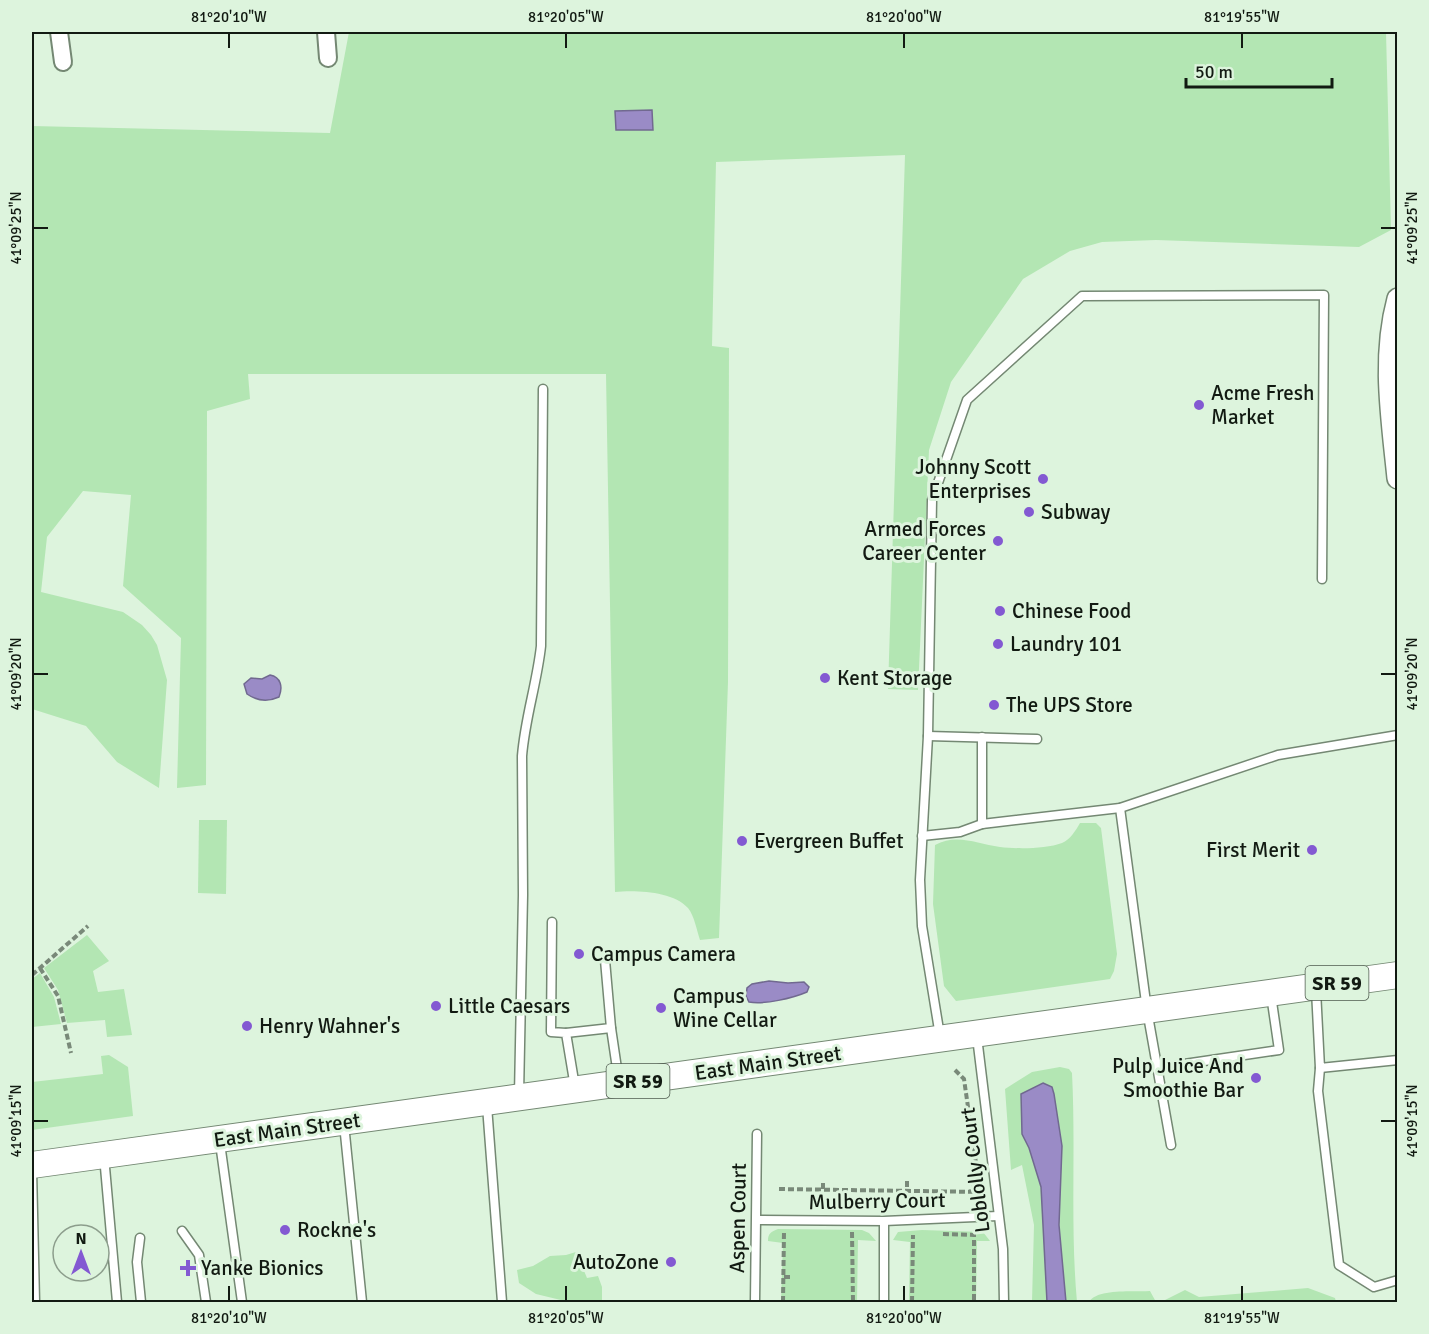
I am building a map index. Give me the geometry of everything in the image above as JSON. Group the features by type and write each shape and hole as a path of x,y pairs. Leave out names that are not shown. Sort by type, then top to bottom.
{"main road":[{"name":"East Main Street","path":"32,1165 1398,975"}],"street":[{"path":"59,32 63,62"},
{"path":"326,32 328,58"},
{"path":"1398,299 1391,329 1389,372 1398,478"}],"lane":[{"path":"941,1039 922,926 920,880 928,736 932,500 967,400 1082,296 1324,295 1322,579"},
{"path":"518,1098 523,895 522,756 525,728 536,683 541,646 543,390"},
{"path":"922,836 960,832 982,824 1120,808 1278,755 1398,735"},
{"path":"928,736 1037,739"},
{"path":"982,737 982,824"},
{"path":"1120,808 1147,1010 1171,1145"},
{"path":"552,922 550,1032 611,1029"},
{"path":"605,960 619,1084"},
{"path":"1315,986 1320,1068 1318,1091 1339,1265 1374,1287 1398,1280"},
{"path":"1157,1068 1279,1050 1271,993"},
{"path":"566,1033 576,1090"},
{"name":"Loblolly Court","path":"976,1034 1003,1249 1004,1302"},
{"path":"1320,1068 1398,1060"},
{"path":"487,1102 502,1302"},
{"path":"344,1122 362,1302"},
{"name":"Aspen Court","path":"755,1302 757,1134"},
{"path":"219,1139 242,1302"},
{"path":"104,1155 117,1302"},
{"path":"32,1165 35,1302"},
{"name":"Mulberry Court","path":"757,1220 884,1221 998,1216"},
{"path":"884,1221 884,1302"},
{"path":"182,1231 199,1255 206,1302"},
{"path":"140,1238 137,1262 141,1302"}],"path":[{"path":"32,975 88,926"},
{"path":"40,968 58,996 71,1053"},
{"path":"956,1070 964,1079 974,1141 978,1176 971,1191"},
{"path":"823,1180 823,1189"},
{"path":"907,1181 907,1190"},
{"path":"779,1189 983,1192"},
{"path":"783,1302 784,1230"},
{"path":"842,1232 853,1232 853,1302"},
{"path":"912,1302 915,1281 913,1234 923,1233"},
{"path":"933,1233 974,1235 974,1302"},
{"path":"783,1276 790,1276"},
{"path":"845,1280 853,1280"}],"green space":[{"path":"349,32 1386,32 1391,230 1359,247 1156,240 1102,242 1070,251 1023,279 951,382 929,450 918,690 888,689 905,155 716,162 712,346 729,348 728,682 719,938 700,940 692,915 681,902 653,893 615,892 606,374 248,374 250,399 207,411 206,785 177,788 181,638 123,586 131,495 83,491 47,537 41,592 123,612 142,625 151,635 157,645 167,680 159,788 117,762 86,726 32,709 32,126 330,133"},
{"path":"199,820 227,820 226,894 198,893"},
{"path":"1080,823 1096,823 1101,828 1117,954 1110,979 956,1001 944,986 933,904 935,845 951,840 967,840 1007,848 1048,846 1068,840"},
{"path":"87,935 109,961 93,971 98,992 124,989 132,1035 107,1037 105,1020 67,1023 58,990 44,968"},
{"path":"40,973 54,997 61,1024 32,1027 32,979"},
{"path":"109,1055 128,1067 133,1116 32,1130 32,1082 103,1074 101,1056"},
{"path":"1060,1067 1069,1069 1072,1073 1077,1302 1032,1302 1034,1225 1022,1165 1011,1170 1005,1089 1032,1072"},
{"path":"778,1229 862,1230 869,1233 876,1241 858,1240 857,1302 781,1302 783,1243 768,1241 770,1233"},
{"path":"922,1230 983,1232 990,1241 977,1241 976,1302 909,1302 910,1242 893,1240 898,1232"},
{"path":"576,1252 583,1255 582,1266 587,1278 598,1276 602,1287 602,1302 569,1302 536,1294 519,1283 517,1270 533,1266 550,1256"},
{"path":"1308,1288 1335,1298 1336,1302 1161,1302 1185,1290 1199,1297"},
{"path":"1150,1291 1156,1302 1089,1302 1093,1298 1108,1293"}],"shaded area":[{"path":"652,110 653,130 616,130 615,111"},
{"path":"270,675 277,678 280,683 279,697 263,700 247,694 244,684 251,678 262,679"},
{"path":"769,981 804,982 809,987 807,992 786,999 762,1003 749,1002 746,996 747,988 752,984"},
{"path":"1043,1083 1052,1087 1062,1146 1059,1225 1066,1302 1047,1302 1041,1187 1029,1148 1022,1134 1021,1094"}],"place":[{"name":"Acme Fresh Market","path":"1199,405"},
{"name":"Johnny Scott Enterprises","path":"1043,479"},
{"name":"Subway","path":"1029,512"},
{"name":"Armed Forces Career Center","path":"998,541"},
{"name":"Chinese Food","path":"1000,611"},
{"name":"Laundry 101","path":"998,644"},
{"name":"Kent Storage","path":"825,678"},
{"name":"The UPS Store","path":"994,705"},
{"name":"Evergreen Buffet","path":"742,841"},
{"name":"First Merit","path":"1312,850"},
{"name":"Campus Camera","path":"579,954"},
{"name":"Little Caesars","path":"436,1006"},
{"name":"Campus Wine Cellar","path":"661,1008"},
{"name":"Henry Wahner's","path":"247,1026"},
{"name":"Pulp Juice And Smoothie Bar","path":"1256,1078"},
{"name":"Rockne's","path":"285,1230"},
{"name":"AutoZone","path":"671,1262"},
{"name":"Yanke Bionics","path":"188,1268"}]}
